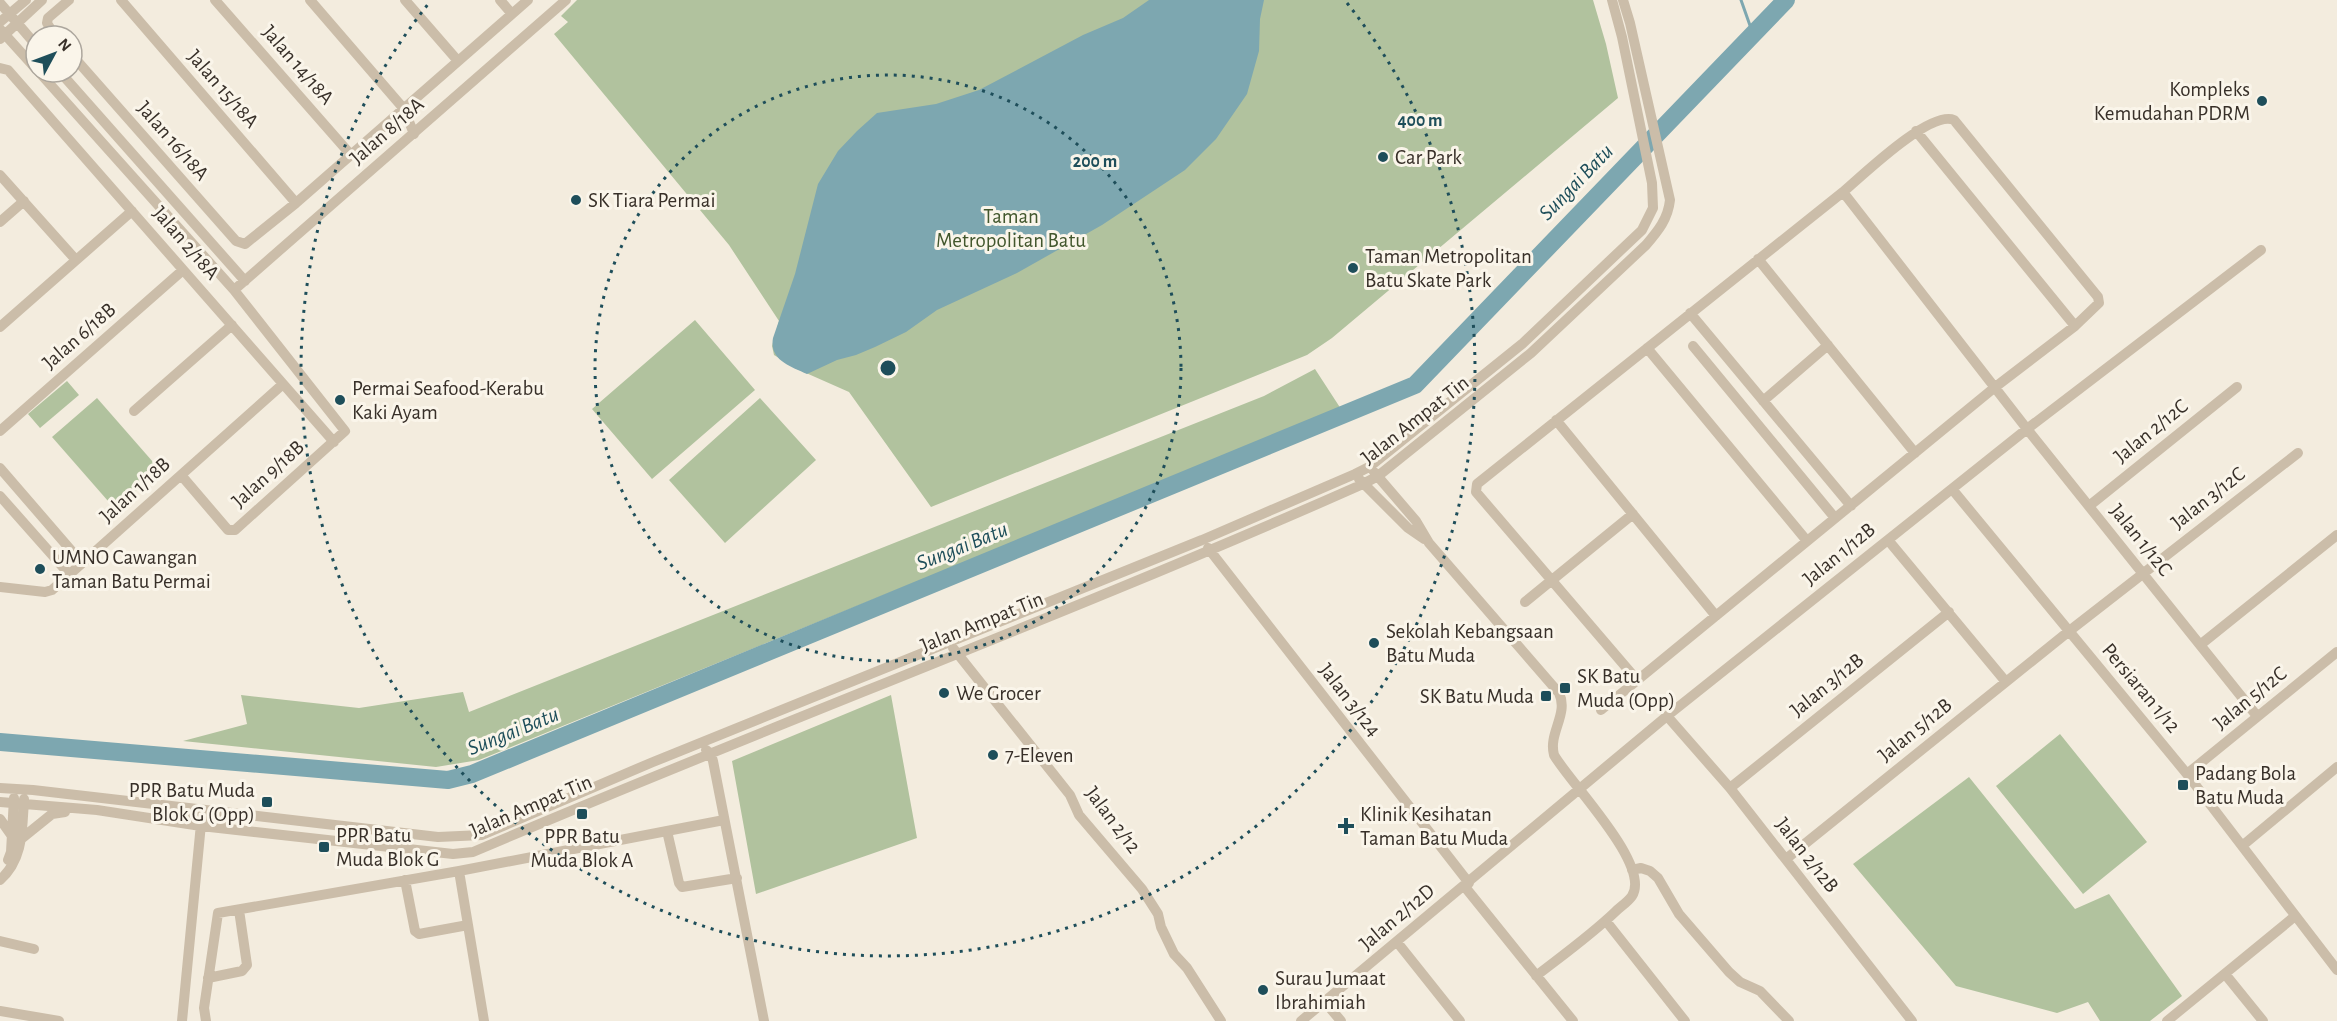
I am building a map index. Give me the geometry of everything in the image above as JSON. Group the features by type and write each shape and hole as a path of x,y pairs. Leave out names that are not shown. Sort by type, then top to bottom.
{"street":[{"path":"1,34 26,0"},
{"path":"0,22 13,19 42,0"},
{"path":"48,24 48,18 69,0"},
{"name":"Jalan 15/18A","path":"121,0 296,203"},
{"name":"Jalan 14/18A","path":"216,0 351,155"},
{"path":"310,0 404,108 414,134"},
{"path":"405,0 458,61"},
{"path":"500,0 512,14"},
{"path":"296,203 528,0"},
{"name":"Jalan 8/18A","path":"234,290 566,0"},
{"name":"Jalan Ampat Tin","path":"0,788 259,815 438,837 482,835 653,762 1202,540 1370,467 1522,344 1642,230 1651,215 1654,201 1650,172 1612,0"},
{"name":"Jalan Ampat Tin","path":"0,802 463,854 1211,552 1363,484 1377,476 1531,353 1646,245 1662,225 1669,210 1670,200 1623,0"},
{"path":"0,3 24,31"},
{"name":"Jalan 2/18A","path":"1,34 24,56"},
{"name":"Jalan 2/18A","path":"4,69 334,442 344,429 234,290 50,84"},
{"name":"Jalan 16/18A","path":"84,69 240,244 249,242 296,203"},
{"name":"Jalan 2/18A","path":"71,84 245,281"},
{"path":"1601,710 1994,388 2075,326 2099,303 2098,297 1954,120 1948,117 1939,119 1916,131 1477,484 1476,492 1637,680"},
{"path":"1916,131 2075,326"},
{"path":"0,175 76,260"},
{"name":"Jalan 1/12C","path":"1843,192 1994,388 2258,716"},
{"path":"0,222 24,201"},
{"path":"0,327 132,211"},
{"name":"Jalan 1/12B","path":"1466,886 1667,716 2027,429 2261,250"},
{"path":"1758,259 1915,453"},
{"name":"Jalan 6/18B","path":"0,431 183,270"},
{"path":"1690,313 1851,506"},
{"path":"134,411 232,325"},
{"path":"1763,401 1828,345"},
{"path":"1693,346 1835,518"},
{"path":"1647,348 1808,541"},
{"name":"Jalan 1/18B","path":"0,587 45,592 52,590 283,384"},
{"name":"Jalan 2/12C","path":"2089,506 2237,387"},
{"path":"1760,427 1774,415"},
{"path":"1556,420 1716,616"},
{"name":"Jalan 9/18B","path":"181,475 228,530 232,531 236,530 334,442"},
{"name":"Jalan 3/12C","path":"2068,632 2298,453"},
{"path":"1370,467 1416,521 1430,543 1559,693 1562,699 1562,710 1552,739 1552,747 1558,763 1615,835 1632,870 1635,883 1633,895 1606,921 1536,976"},
{"path":"0,468 82,563"},
{"path":"1355,474 1408,528 1430,543"},
{"name":"Persiaran 1/12","path":"1952,489 2187,774 2294,917 2337,970"},
{"path":"0,496 69,574"},
{"path":"1525,602 1633,514"},
{"path":"2200,645 2337,535"},
{"name":"Jalan 3/124","path":"1202,540 1466,886 1573,1021"},
{"path":"1888,540 2006,682"},
{"name":"Jalan 3/12B","path":"1730,788 1949,612"},
{"name":"Jalan 5/12B","path":"1786,859 2068,632"},
{"name":"Jalan 2/12","path":"949,642 1070,795 1079,815 1142,889 1158,914 1161,927 1174,954 1187,968 1221,1021"},
{"name":"Jalan 5/12C","path":"2187,774 2337,652"},
{"name":"Jalan 2/12B","path":"1667,716 1730,788 1912,1021"},
{"path":"653,762 705,749 711,754 764,1021"},
{"path":"2242,846 2337,767"},
{"path":"0,880 15,861 20,789"},
{"path":"148,803 194,817 200,821 201,826 182,1021"},
{"path":"0,872 8,862 16,837 44,819 59,812 113,813"},
{"path":"201,826 209,819 259,815"},
{"path":"0,819 16,837"},
{"path":"206,1021 204,1008 218,913 459,871 724,820"},
{"path":"667,831 679,883 682,887 737,878"},
{"path":"1632,870 1641,868 1650,871 1658,878 1679,914 1729,972 1740,982 1760,991 1789,1021"},
{"path":"459,871 484,1021"},
{"path":"405,880 413,928 419,934 468,925"},
{"name":"Jalan 2/12D","path":"1301,1021 1466,886"},
{"path":"208,978 242,971 247,965 239,910"},
{"path":"2167,1021 2294,917"},
{"path":"1606,921 1685,1021"},
{"path":"0,941 34,949"},
{"path":"1397,942 1460,1021"},
{"path":"2225,974 2262,1021"},
{"path":"1325,1002 1341,1021"},
{"path":"0,1011 59,1021"}],"green space":[{"name":"Taman Metropolitan Batu","path":"577,0 1593,0 1618,98 1332,338 1307,355 931,507 849,392 797,369 774,355 772,346 779,321 729,245 554,34 568,22 561,16"},
{"path":"695,320 755,390 652,479 592,409"},
{"path":"1315,369 1341,409 479,760 436,767 183,741 247,724 241,695 359,708 463,692 469,712 1264,396"},
{"path":"67,381 79,395 40,428 28,414"},
{"path":"97,398 160,470 115,509 52,437"},
{"path":"760,398 816,460 725,543 669,480"},
{"path":"891,695 917,838 756,894 732,761"},
{"path":"2060,734 2147,842 2083,894 1996,786"},
{"path":"1969,777 2075,909 2109,894 2182,996 2150,1021 2100,1021 2088,1002 2057,1013 1956,986 1853,864"}],"water":[{"path":"1149,0 1264,0 1260,19 1259,51 1247,94 1216,139 1185,170 1102,225 1017,273 937,310 906,332 875,347 837,360 807,374 788,365 778,357 774,352 773,338 795,274 818,184 838,151 857,131 877,113 936,104 979,90 1083,35 1123,18"}],"waterway":[{"path":"1741,0 1753,34"},
{"name":"Sungai Batu","path":"0,742 448,780 472,774 1415,385 1786,0"}],"place":[{"name":"Kompleks Kemudahan PDRM","path":"2262,101"},
{"name":"Car Park","path":"1383,157"},
{"name":"SK Tiara Permai","path":"576,200"},
{"name":"Taman Metropolitan Batu Skate Park","path":"1353,268"},
{"name":"Permai Seafood-Kerabu Kaki Ayam","path":"340,400"},
{"name":"UMNO Cawangan Taman Batu Permai","path":"40,569"},
{"name":"Sekolah Kebangsaan Batu Muda","path":"1374,643"},
{"name":"SK Batu Muda (Opp)","path":"1565,688"},
{"name":"We Grocer","path":"944,693"},
{"name":"SK Batu Muda","path":"1546,696"},
{"name":"7-Eleven","path":"993,755"},
{"name":"Padang Bola Batu Muda","path":"2183,785"},
{"name":"PPR Batu Muda Blok G (Opp)","path":"267,802"},
{"name":"PPR Batu Muda Blok A","path":"582,814"},
{"name":"Klinik Kesihatan Taman Batu Muda","path":"1346,826"},
{"name":"PPR Batu Muda Blok G","path":"324,847"},
{"name":"Surau Jumaat Ibrahimiah","path":"1263,990"}]}
